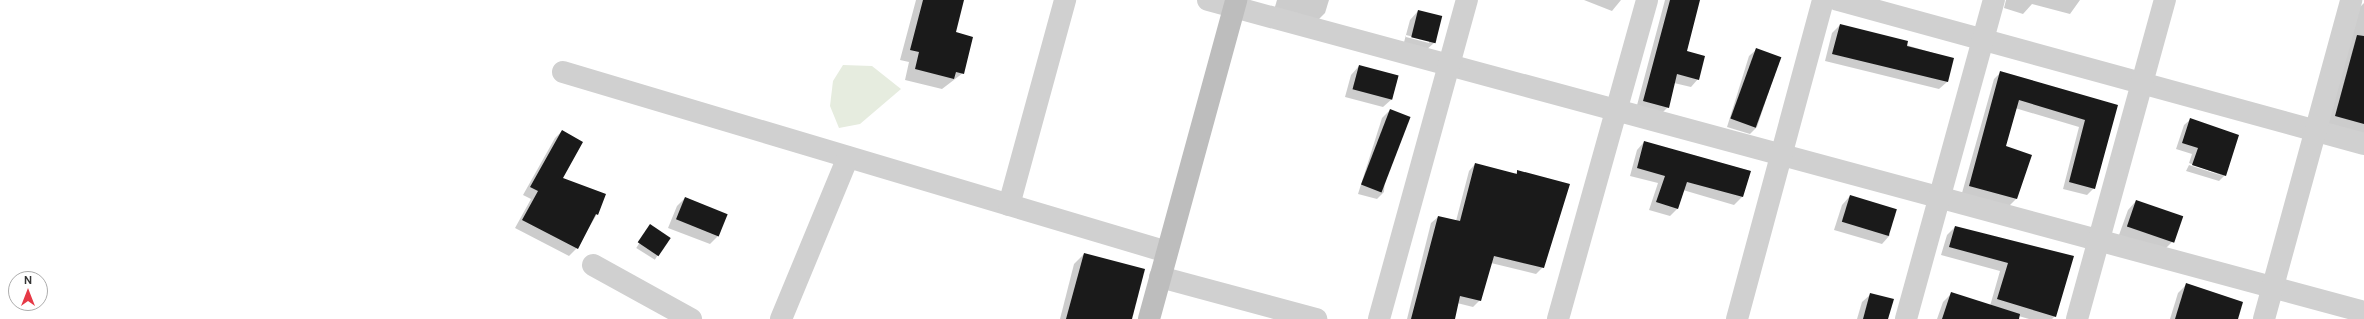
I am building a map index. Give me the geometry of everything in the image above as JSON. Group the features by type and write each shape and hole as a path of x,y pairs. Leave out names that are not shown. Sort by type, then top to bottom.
{"street":[{"path":"1009,205 1065,0"},
{"path":"1208,0 1235,3 1449,65 2364,312"},
{"path":"1379,319 1467,0"},
{"path":"1558,319 1647,0"},
{"path":"1737,319 1823,0"},
{"path":"1838,0 2364,144"},
{"path":"1906,319 1994,0"},
{"path":"2077,319 2165,0"},
{"path":"2264,319 2351,0"},
{"path":"1149,319 1235,3"},
{"path":"563,72 1167,252"},
{"path":"781,319 848,157"},
{"path":"593,265 692,319"},
{"path":"1160,277 1316,319"}],"shaded area":[{"path":"843,65 872,66 901,89 860,124 839,128 830,106 833,81"}],"building":[{"path":"923,0 964,0 956,32 973,37 964,74 956,72 954,79 915,69 919,52 910,50"},
{"path":"1670,0 1700,0 1687,51 1705,56 1699,80 1677,74 1669,108 1643,101"},
{"path":"1418,10 1442,16 1435,43 1411,37"},
{"path":"1840,24 1908,41 1907,46 1954,58 1948,82 1832,54"},
{"path":"2357,35 2364,36 2364,124 2335,116"},
{"path":"1756,48 1781,57 1756,128 1730,118"},
{"path":"1359,65 1399,76 1392,100 1353,89"},
{"path":"2000,71 2118,105 2095,189 2069,182 2085,120 2019,100 2006,146 2032,155 2017,199 1969,186"},
{"path":"1390,109 1411,117 1382,193 1361,185"},
{"path":"2190,118 2239,135 2226,176 2192,165 2198,148 2182,143"},
{"path":"562,130 583,142 563,178 606,194 598,215 596,214 578,249 522,220 538,191 530,187"},
{"path":"1644,141 1751,171 1743,197 1687,182 1678,209 1656,202 1665,176 1637,168"},
{"path":"1475,163 1517,174 1517,170 1570,184 1544,268 1494,256 1481,301 1460,296 1455,319 1411,319 1438,216 1460,221"},
{"path":"1850,195 1897,209 1889,236 1842,222"},
{"path":"685,197 728,214 719,236 676,219"},
{"path":"2136,200 2183,216 2174,243 2127,226"},
{"path":"650,224 671,238 658,256 638,242"},
{"path":"1955,226 2074,256 2056,317 1997,299 2008,263 1949,247"},
{"path":"1084,253 1145,269 1132,319 1066,319"},
{"path":"2186,283 2243,302 2238,319 2175,319"},
{"path":"1951,292 2020,314 2019,319 1942,319"},
{"path":"1870,293 1894,299 1888,319 1863,319"}]}
